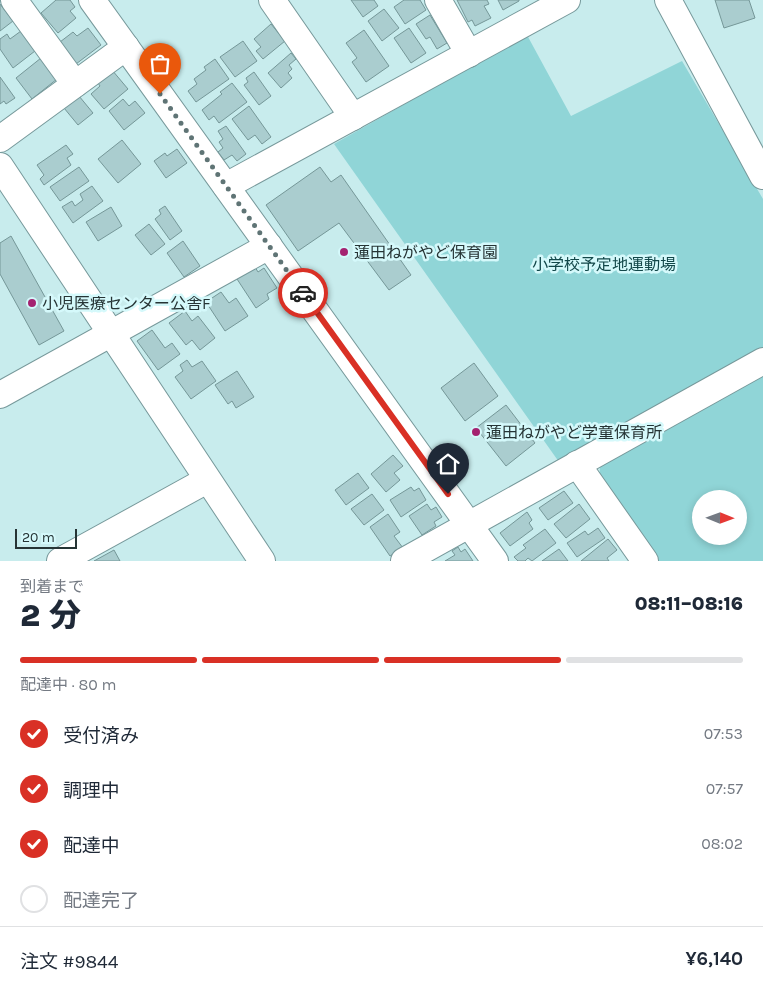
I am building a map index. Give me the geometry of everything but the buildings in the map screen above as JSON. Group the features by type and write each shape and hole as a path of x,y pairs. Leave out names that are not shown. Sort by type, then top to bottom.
{"street":[{"path":"14,0 75,84"},
{"path":"92,0 495,561"},
{"path":"272,0 353,117"},
{"path":"438,0 469,54"},
{"path":"226,186 567,0"},
{"path":"668,0 763,176"},
{"path":"0,139 126,47"},
{"path":"0,166 262,561"},
{"path":"0,395 269,246"},
{"path":"404,561 763,361"},
{"path":"577,464 645,561"},
{"path":"60,561 207,480"}],"green space":[{"name":"小学校予定地運動場","path":"527,35 571,116 682,61 763,199 763,349 559,462 334,144"},
{"path":"763,375 763,561 657,561 599,481 600,466"}],"way so far":[{"path":"160,94 303,293"}],"place":[{"name":"蓮田ねがやど保育園","path":"344,252"},
{"name":"小児医療センター公舎F","path":"32,303"},
{"name":"蓮田ねがやど学童保育所","path":"476,432"}],"route":[{"path":"303,293 448,494"}]}
